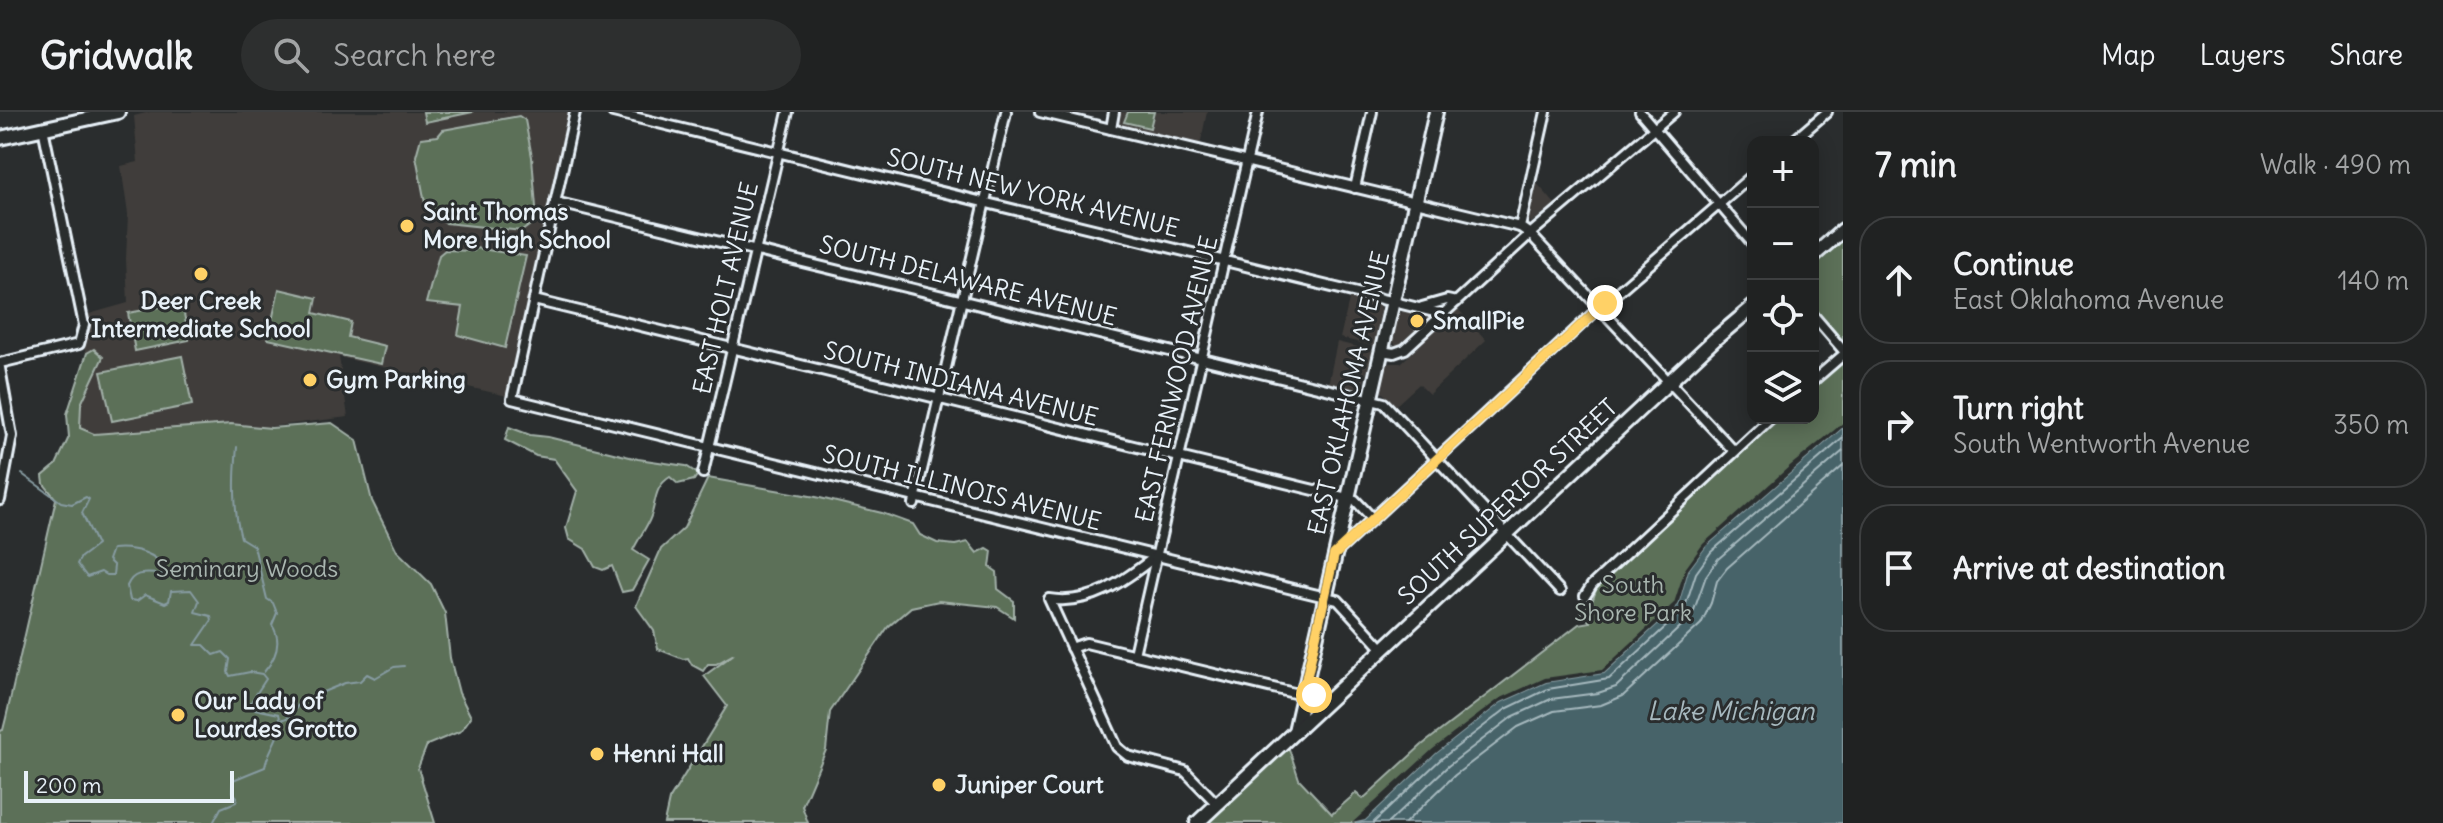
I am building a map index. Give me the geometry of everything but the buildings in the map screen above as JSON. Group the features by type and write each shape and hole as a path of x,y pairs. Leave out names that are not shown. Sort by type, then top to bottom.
{"street":[{"path":"0,138 118,112"},
{"path":"534,300 575,112"},
{"name":"SOUTH NEW YORK AVENUE","path":"613,112 1443,314"},
{"name":"EAST HOLT AVENUE","path":"703,473 788,112"},
{"path":"915,501 1006,112"},
{"path":"1040,112 1520,227 1734,451"},
{"path":"1111,129 1114,112"},
{"name":"EAST FERNWOOD AVENUE","path":"1134,654 1258,112"},
{"path":"1355,188 1372,112"},
{"name":"EAST OKLAHOMA AVENUE","path":"1295,731 1436,112"},
{"path":"1520,227 1546,112"},
{"path":"1640,112 1747,237"},
{"path":"1381,351 1399,353 1530,234 1674,112"},
{"path":"1799,136 1827,112"},
{"path":"0,499 12,436 0,366 79,344 84,320 43,128"},
{"path":"1334,555 1599,308 1747,180"},
{"name":"SOUTH DELAWARE AVENUE","path":"555,202 1370,400"},
{"path":"1819,251 1843,230"},
{"name":"SOUTH INDIANA AVENUE","path":"534,300 1355,500 1372,518"},
{"name":"SOUTH ILLINOIS AVENUE","path":"534,300 512,399 915,501 1338,600 1383,649"},
{"path":"1420,308 1447,300 1456,302"},
{"name":"SOUTH SUPERIOR STREET","path":"1197,823 1747,312"},
{"path":"1819,322 1843,352 1819,375"},
{"path":"1370,400 1384,403 1560,591"},
{"path":"1585,596 1592,585 1764,424"},
{"path":"1157,556 1099,593 1075,600 1049,599 1117,747 1128,756 1185,771 1217,804"},
{"path":"1071,648 1086,643 1304,689 1316,697 1331,697"}],"shaded area":[{"path":"150,112 570,112 507,396 339,357 348,417 66,452 87,356 83,345 89,314 128,303 128,214 121,166 138,162 134,116"},
{"path":"1120,112 1207,112 1200,145 1122,126 1118,123"},
{"path":"1535,181 1555,204 1531,223 1527,217"},
{"path":"1350,296 1375,303 1381,308 1374,346 1340,338"},
{"path":"1458,309 1486,340 1429,394 1419,384 1395,406 1382,392 1386,366 1401,363"},
{"path":"1405,310 1424,314 1428,319 1397,346 1391,340 1397,315"},
{"path":"1337,342 1373,351 1361,391 1328,385"}],"green space":[{"path":"423,112 473,112 425,122"},
{"path":"1128,112 1154,112 1150,128 1124,122"},
{"path":"519,116 525,120 532,157 537,220 522,231 446,223 425,203 416,156 421,138 438,136 443,130"},
{"path":"1843,238 1843,342 1819,314 1819,259"},
{"path":"475,248 526,256 505,348 458,335 463,307 426,303 439,255 445,250 474,251"},
{"path":"279,289 317,298 314,313 351,322 348,337 385,346 381,364 268,339"},
{"path":"182,303 189,340 135,351 128,313"},
{"name":"Seminary Woods","path":"94,349 103,357 81,404 80,428 94,434 231,424 271,428 332,423 357,440 372,501 397,551 431,584 445,613 450,658 459,693 471,717 461,731 427,745 418,768 435,823 0,823 0,731 6,718 56,499 44,484 43,476 56,465 69,437 67,414 87,353"},
{"path":"182,356 192,405 112,421 101,372"},
{"name":"South Shore Park","path":"1843,361 1843,427 1794,468 1678,605 1604,673 1356,823 1205,823 1288,746 1299,779 1332,814 1356,793 1363,799 1422,745 1579,624 1590,622 1579,609 1592,602 1598,584 1771,424 1819,424 1819,382"},
{"path":"509,427 530,435 638,459 686,466 698,474 694,480 678,484 670,477 660,486 649,521 633,550 649,560 632,590 622,592 612,566 603,570 595,567 585,549 569,539 566,528 577,491 554,459 536,456 505,440"},
{"path":"708,478 816,497 882,513 913,524 920,535 937,543 955,545 968,542 977,553 987,548 992,551 990,567 997,572 998,589 1014,601 1014,618 997,607 939,601 911,607 888,627 830,712 826,750 802,806 808,823 664,823 669,800 727,706 704,676 734,654 716,664 708,664 703,671 692,665 688,658 658,649 654,631 636,606 661,549 684,528"}],"water":[{"name":"Lake Michigan","path":"1843,427 1843,823 1356,823 1365,820 1436,753 1501,702 1546,682 1604,673 1678,605 1688,570 1706,546"}],"pier":[{"path":"1843,423 1843,427 1706,546 1688,570 1678,605 1604,673 1546,682 1501,702 1436,753 1365,820 1352,823 1433,749 1499,699 1545,678 1602,670 1674,603 1685,569 1703,544"}],"waterway":[{"path":"237,447 235,493 241,538 254,546 267,599 273,603 277,613 272,625 277,638 276,650 264,672"},
{"path":"22,474 61,502 72,504 86,497 89,499 82,513 97,545 77,564 87,577 101,572 113,575 114,566 108,560 112,549 136,550 151,555 166,572 133,577 127,586 130,600 137,601 145,595 165,603 169,601 171,591 191,590 199,601 195,612 211,616 212,620 195,645 204,645 214,655 223,652 230,659 230,676 250,672 262,674 266,679 251,702 255,709 279,714 278,734 265,767 233,780 232,791 237,797 236,802 221,808 213,823"},
{"path":"281,720 291,715 301,701 345,683 360,681 367,674 375,678 394,667 404,666"}],"place":[{"name":"Saint Thomas More High School","path":"407,226"},
{"name":"Deer Creek Intermediate School","path":"201,274"},
{"name":"SmallPie","path":"1417,321"},
{"name":"Gym Parking","path":"310,380"},
{"name":"Our Lady of Lourdes Grotto","path":"178,715"},
{"name":"Henni Hall","path":"597,754"},
{"name":"Juniper Court","path":"939,785"}],"route":[{"path":"1314,695 1305,684 1334,555 1605,303"}]}
